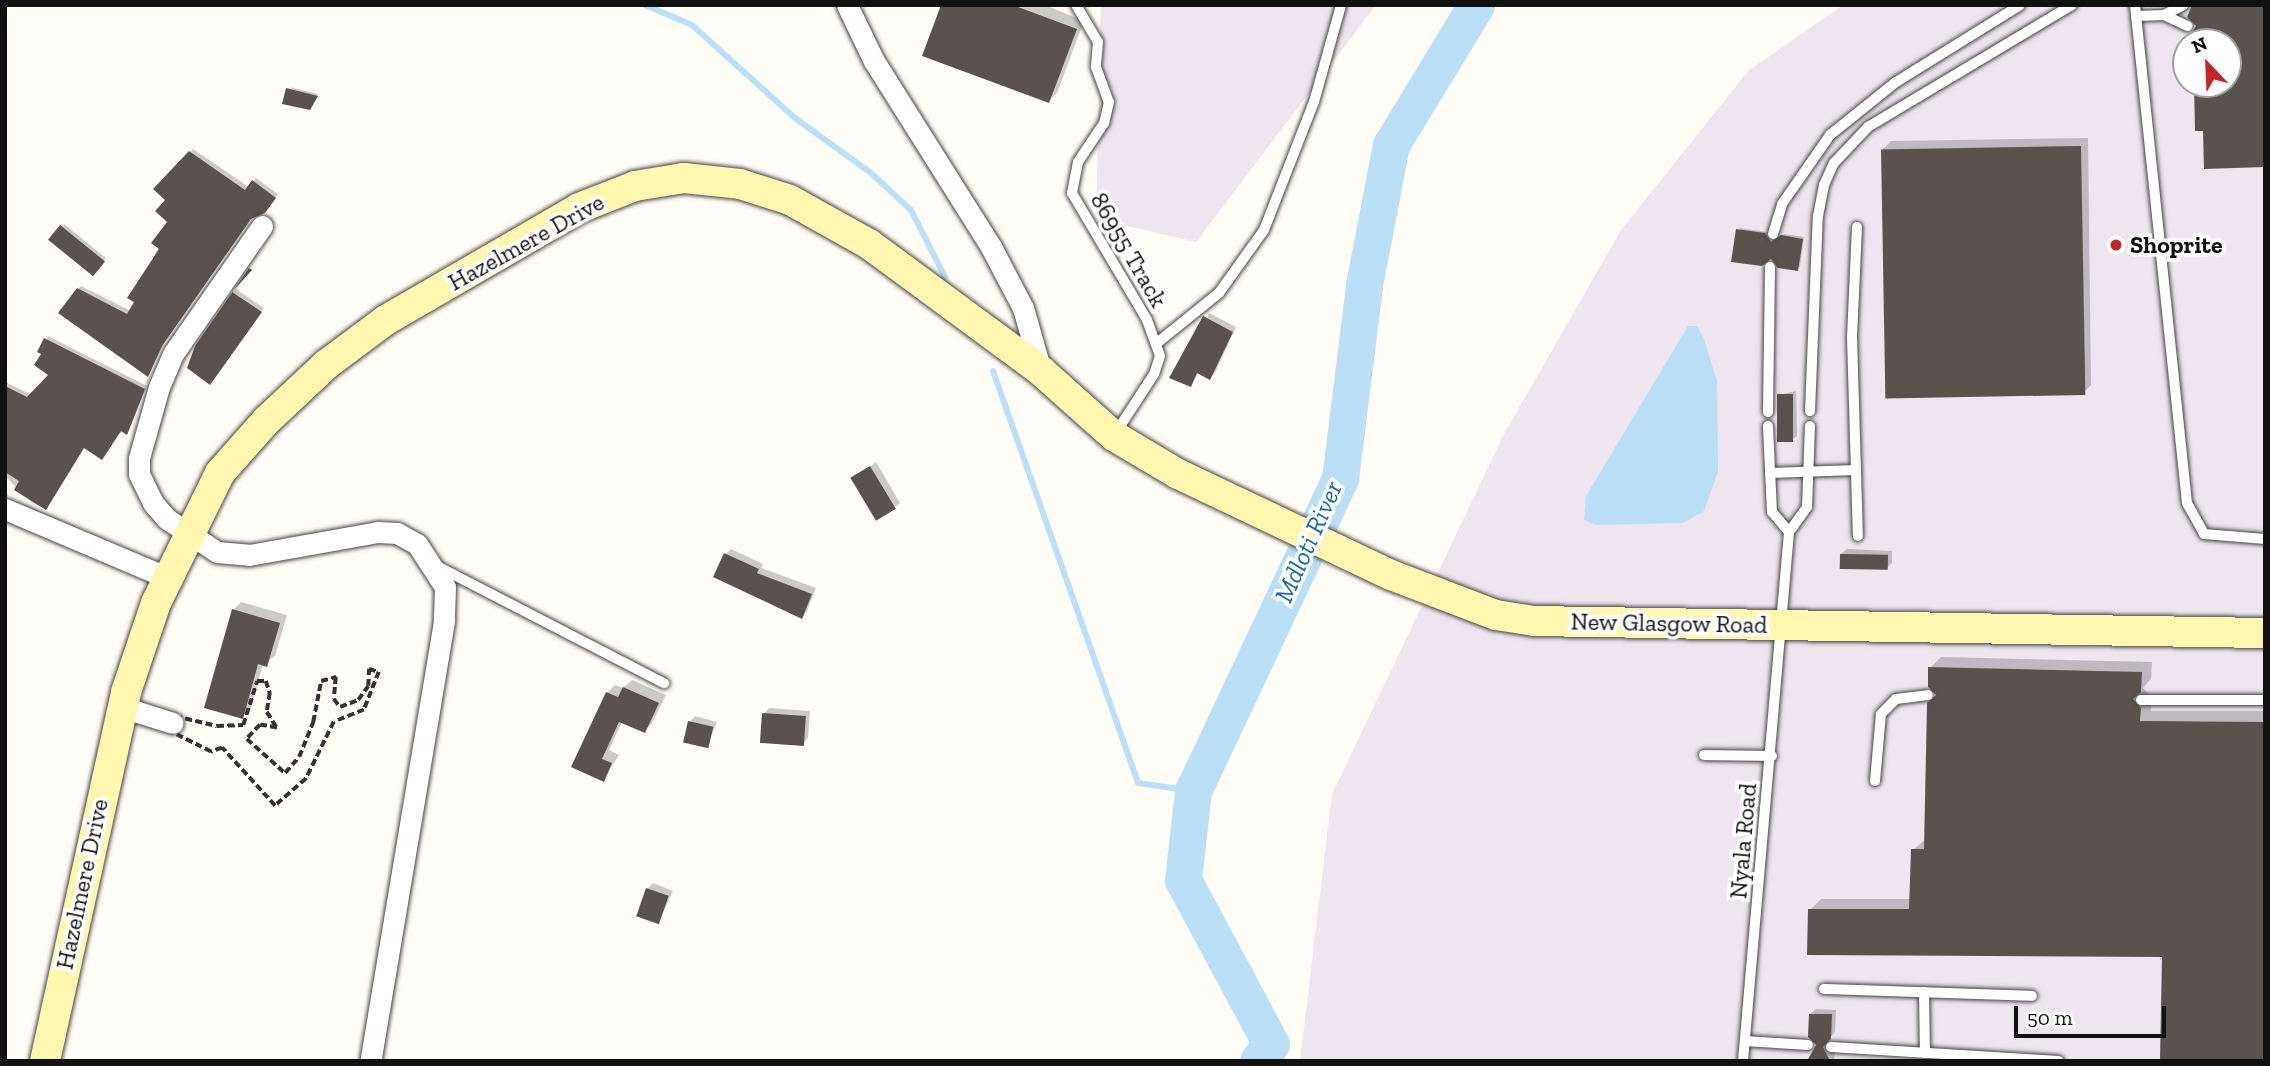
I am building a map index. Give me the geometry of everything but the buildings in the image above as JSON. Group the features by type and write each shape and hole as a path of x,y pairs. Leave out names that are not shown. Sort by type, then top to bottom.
{"street":[{"path":"847,5 874,61 998,259 1023,308 1041,371"},
{"name":"Hazelmere Drive","path":"45,1061 122,707 168,578 187,536 220,473 266,421 327,364 386,320 579,208 635,186 684,178 740,184 790,200 869,244 1041,371 1114,436"},
{"path":"262,226 173,354 139,458 139,474 153,503 187,536 217,552 249,555 397,533 417,544 433,563 444,587 444,621 370,1061"},
{"name":"New Glasgow Road","path":"1114,436 1178,474 1391,576 1483,611 1533,621 2265,633"},
{"path":"5,509 168,578"},
{"path":"122,707 173,723"}],"lane":[{"name":"86955 Track","path":"1076,5 1098,41 1096,67 1109,102 1104,123 1077,162 1072,193 1157,343 1160,356 1154,374 1114,436"},
{"path":"1157,343 1219,293 1264,230 1314,102 1341,5"},
{"path":"1773,234 1795,183 1839,126 1907,75 2020,5"},
{"path":"1810,411 1818,216 1824,185 1835,163 1868,127 2072,5"},
{"path":"2164,15 2185,5"},
{"path":"2188,26 2164,15 2136,10 2187,503 2204,534 2265,539"},
{"path":"1857,227 1852,337 1858,536"},
{"path":"1768,412 1770,267"},
{"path":"1768,426 1772,512 1790,532 1807,507 1810,426"},
{"path":"1770,473 1856,470"},
{"name":"Nyala Road","path":"1743,1061 1790,532"},
{"path":"433,563 664,683"},
{"path":"1875,781 1881,715 1896,699 1928,695"},
{"path":"2141,700 2265,700"},
{"path":"1704,755 1772,756"},
{"path":"1824,989 2032,996"},
{"path":"1924,992 1925,1052"},
{"path":"1745,1041 1808,1045"},
{"path":"1831,1047 1888,1055 1925,1052 2059,1061"}],"path":[{"path":"369,669 379,671 364,710 334,722 306,779 275,806 222,748 211,752 171,732 173,723 175,716 217,726 243,724 257,681 266,681 270,693 267,712 276,728 260,725 247,739 285,773 299,757 313,722 321,681 337,677 334,699 340,707 358,700 368,686 369,669"}],"shaded area":[{"path":"1101,5 1376,5 1196,242 1096,219"},
{"path":"1843,5 2265,5 2265,1061 1300,1061 1332,794 1505,432 1621,230 1748,71"}],"water":[{"path":"1688,326 1697,326 1704,339 1717,381 1718,472 1704,511 1683,523 1597,525 1584,520 1586,496"}],"waterway":[{"path":"645,5 692,25 795,118 871,173 911,210 945,277"},
{"name":"Mdloti River","path":"1258,1061 1271,1044 1183,880 1193,791 1340,479 1364,285 1391,145 1476,5"},
{"path":"993,371 1138,783 1193,791"}],"place":[{"name":"Shoprite","path":"2116,245"}]}
